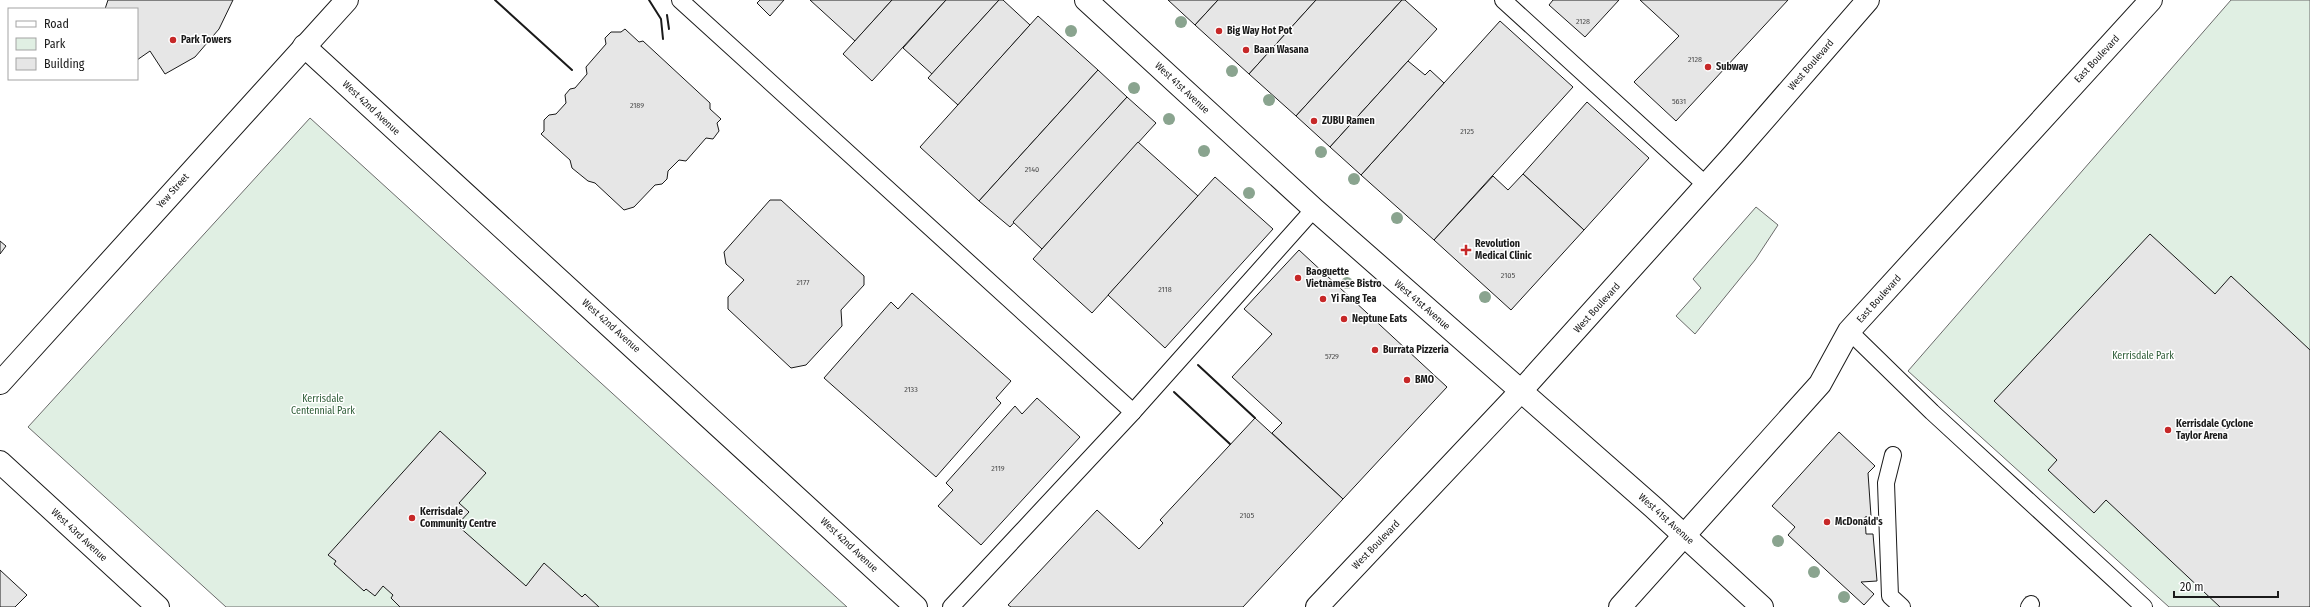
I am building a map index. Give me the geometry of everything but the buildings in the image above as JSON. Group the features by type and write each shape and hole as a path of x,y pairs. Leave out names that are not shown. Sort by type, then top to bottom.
{"street":[{"name":"Yew Street","path":"0,383 347,0"},
{"name":"West 41st Avenue","path":"1086,0 1314,210 1685,536 1762,607"},
{"name":"West Boulevard","path":"1317,607 1520,392 1706,185 1868,0"},
{"name":"East Boulevard","path":"1620,607 1820,384 1850,331 2151,0"},
{"name":"West 42nd Avenue","path":"304,46 916,607"},
{"name":"West 43rd Avenue","path":"0,462 158,607"}],"lane":[{"path":"680,0 1133,412"},
{"path":"1503,0 1706,185"},
{"path":"951,607 1133,412 1314,210"},
{"path":"1850,331 1932,412 2144,607"},
{"path":"1893,455 1886,483 1890,596 1902,607"}],"green space":[{"name":"Kerrisdale Park","path":"2231,0 2310,0 2310,607 2169,607 1908,371"},
{"name":"Kerrisdale Centennial Park","path":"310,118 847,607 226,607 28,427"},
{"path":"1756,207 1778,225 1755,260 1695,334 1676,316 1701,288 1693,279"}],"wall":[{"path":"495,0 572,70"},
{"path":"649,0 661,19 663,39"},
{"path":"667,15 669,29"},
{"path":"1198,365 1255,418"},
{"path":"1174,392 1230,444"}],"place":[{"name":"Big Way Hot Pot","path":"1219,31"},
{"name":"Park Towers","path":"173,40"},
{"name":"Baan Wasana","path":"1246,50"},
{"name":"Subway","path":"1708,67"},
{"name":"ZUBU Ramen","path":"1314,121"},
{"name":"Revolution Medical Clinic","path":"1466,250"},
{"name":"Baoguette Vietnamese Bistro","path":"1298,278"},
{"name":"Yi Fang Tea","path":"1323,299"},
{"name":"Neptune Eats","path":"1344,319"},
{"name":"Burrata Pizzeria","path":"1375,350"},
{"name":"BMO","path":"1407,380"},
{"name":"Kerrisdale Cyclone Taylor Arena","path":"2168,430"},
{"name":"Kerrisdale Community Centre","path":"412,518"},
{"name":"McDonald's","path":"1827,522"}]}
